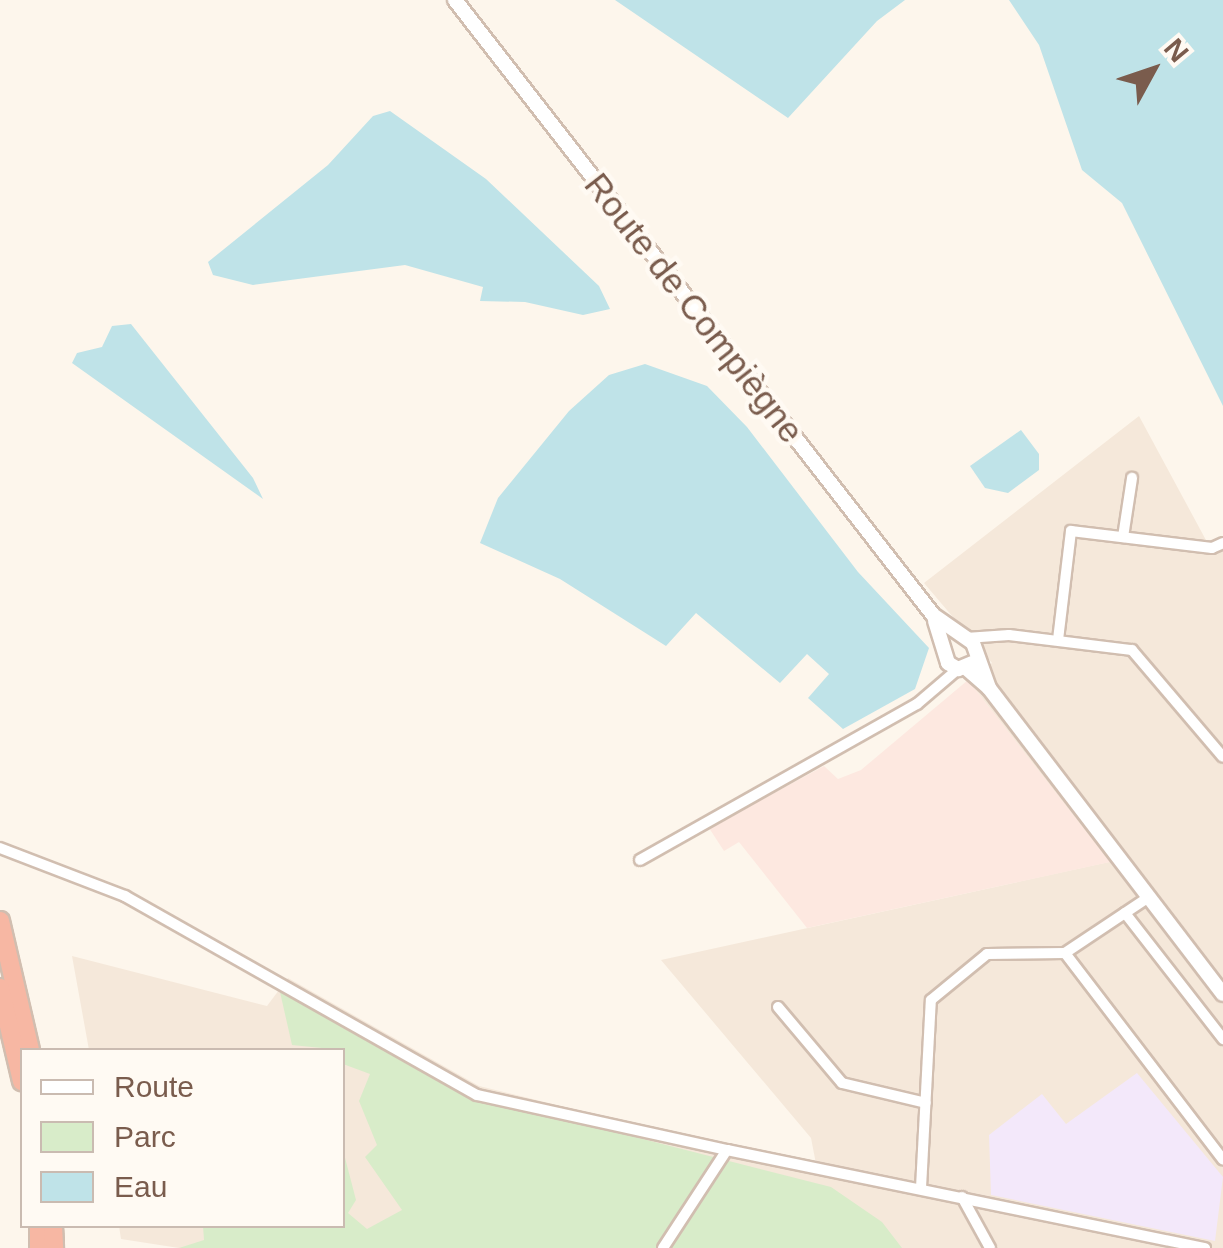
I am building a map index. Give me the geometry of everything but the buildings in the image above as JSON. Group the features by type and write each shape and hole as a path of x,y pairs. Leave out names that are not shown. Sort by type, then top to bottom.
{"highway":[{"path":"0,921 30,1048"},
{"path":"0,988 20,1072"}],"main road":[{"name":"Route de Compiègne","path":"455,0 933,616"},
{"path":"933,616 962,637"},
{"path":"933,616 961,659 988,688 1223,994"},
{"path":"961,659 962,637"},
{"path":"961,659 962,637"}],"street":[{"path":"1124,537 1132,478"},
{"path":"1058,640 1071,531 1212,548 1223,543"},
{"path":"640,860 918,704 961,659 998,636"},
{"path":"962,637 1058,640 1132,650 1223,757"},
{"path":"0,848 125,896 477,1095 1205,1248"},
{"path":"921,1188 931,1000 988,954 1065,954 1149,897"},
{"path":"1124,913 1223,1039"},
{"path":"1065,954 1223,1160"},
{"path":"778,1007 842,1083 926,1103"},
{"path":"663,1248 726,1150"},
{"path":"962,1197 990,1248"}],"shaded area":[{"path":"1139,416 1207,542 1223,547 1223,1248 179,1248 121,1239 119,1228 345,1228 345,1048 89,1048 72,956 267,1006 288,978 479,1086 817,1169 811,1138 661,960 1109,862 968,680 992,663 924,583"},
{"path":"968,680 1110,862 807,928 739,842 724,851 709,828 824,766 838,779 861,770"},
{"path":"1137,1073 1223,1177 1215,1241 991,1195 989,1135 1042,1094 1066,1124"}],"green space":[{"path":"280,992 463,1093 831,1187 882,1222 902,1248 179,1248 204,1240 203,1228 345,1228 345,1158 356,1200 348,1213 367,1229 402,1210 365,1157 377,1145 359,1101 370,1074 345,1065 345,1048 292,1045"}],"water":[{"path":"615,0 905,0 877,21 788,118"},
{"path":"1009,0 1223,0 1223,406 1122,203 1082,170 1039,45"},
{"path":"390,111 486,179 599,286 610,309 583,315 525,302 480,301 483,287 405,265 253,285 213,275 208,262 328,165 373,116"},
{"path":"131,324 253,478 263,499 72,363 77,353 102,347 112,326"},
{"path":"645,364 707,386 747,427 858,572 929,648 915,689 843,729 808,698 829,674 807,654 780,683 696,613 666,646 560,579 480,543 498,498 569,411 609,375"},
{"path":"1021,430 1039,454 1039,470 1008,493 985,488 970,466"}]}
